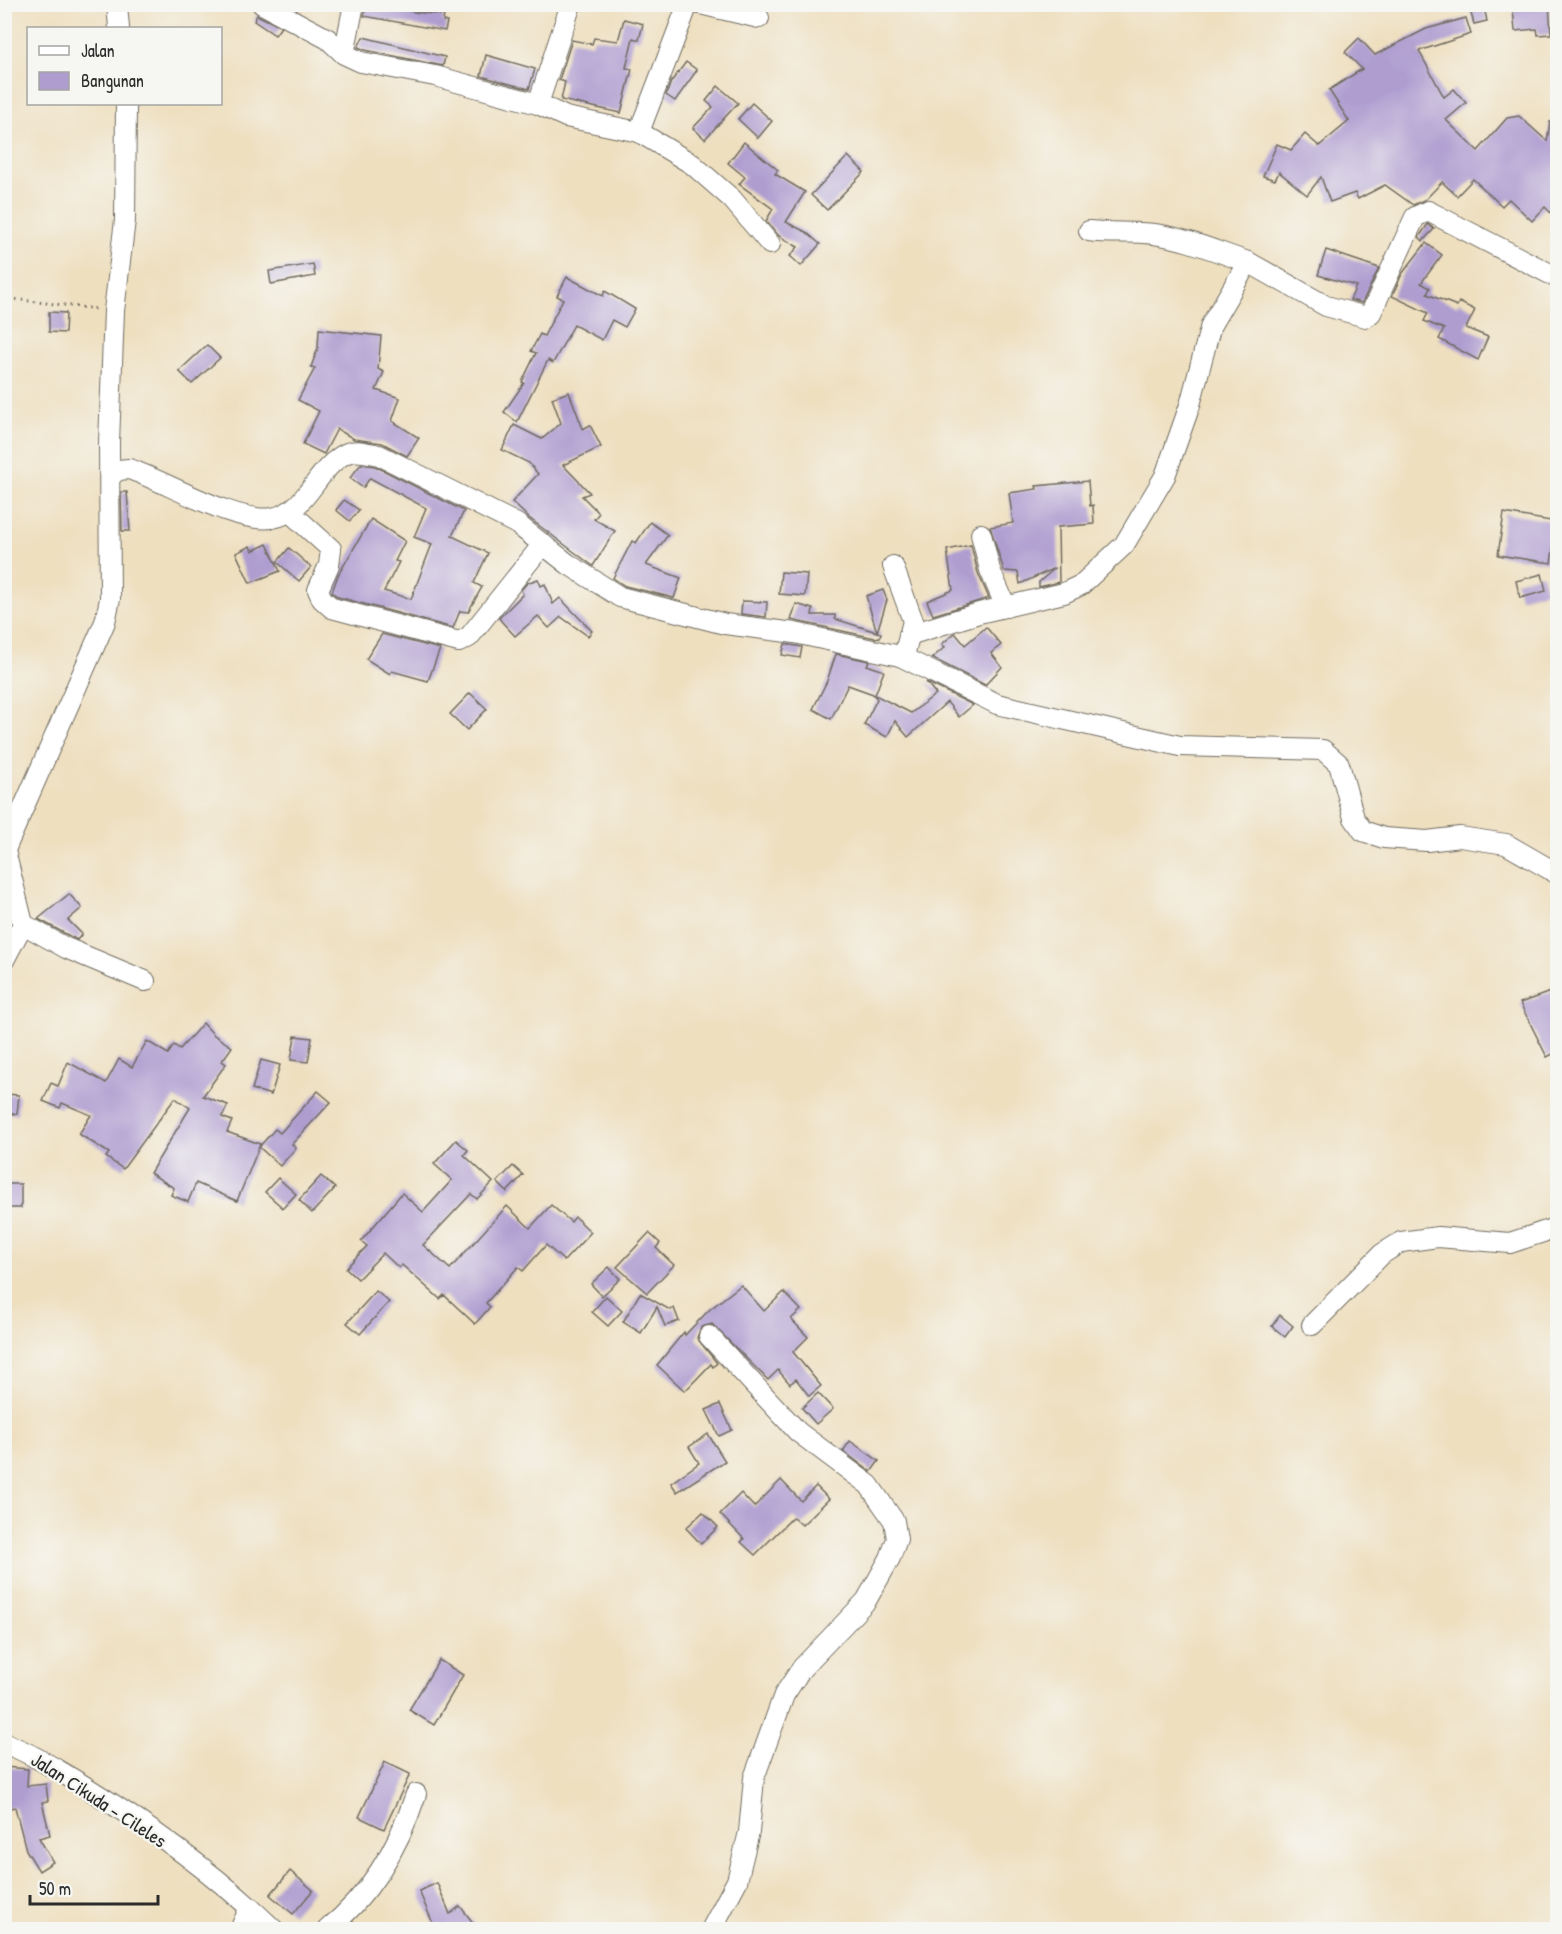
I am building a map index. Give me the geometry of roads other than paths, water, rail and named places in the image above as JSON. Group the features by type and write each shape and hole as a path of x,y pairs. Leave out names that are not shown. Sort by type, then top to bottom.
{"street":[{"path":"117,4 119,27"},
{"path":"262,4 328,39 344,54 361,62 435,76 538,104 566,117 639,132 692,164 732,199 770,244"},
{"path":"538,104 571,4"},
{"path":"639,132 688,4"},
{"path":"700,4 759,18"},
{"path":"344,54 350,6"},
{"path":"4,960 23,924 5,852 105,622 110,598 109,443 114,311 125,220 126,105"},
{"path":"1089,231 1109,234 1151,233 1174,238 1248,262 1326,306 1366,317 1373,308 1415,217 1428,211 1557,278"},
{"path":"909,635 1006,607 1049,598 1081,585 1124,545 1165,476 1190,405 1211,325 1248,262"},
{"path":"110,477 118,471 129,469 217,506 255,517 271,518 290,512 331,465 348,453 361,451 379,454 517,524 620,597 725,624 795,633 900,656 997,704 1180,746 1323,750 1339,764 1354,818 1363,831 1384,838 1427,841 1460,837 1506,844 1557,874"},
{"path":"290,512 331,549 329,565 318,590 322,599 332,608 459,642 469,637 543,544"},
{"path":"981,534 990,570 1006,607"},
{"path":"893,566 913,621 905,652 900,656"},
{"path":"23,924 66,948 145,981"},
{"path":"1312,1325 1382,1254 1401,1242 1438,1237 1510,1243 1557,1227"},
{"path":"709,1336 798,1432 869,1485 894,1521 897,1539 890,1558 866,1601 802,1668 784,1695 754,1778 749,1833 737,1881 711,1929"},
{"name":"Jalan Cikuda - Cileles","path":"4,1743 44,1762 141,1822 250,1907 274,1929"},
{"path":"327,1929 339,1919 380,1872 405,1826 416,1794"},
{"path":"240,1929 250,1907"}]}
